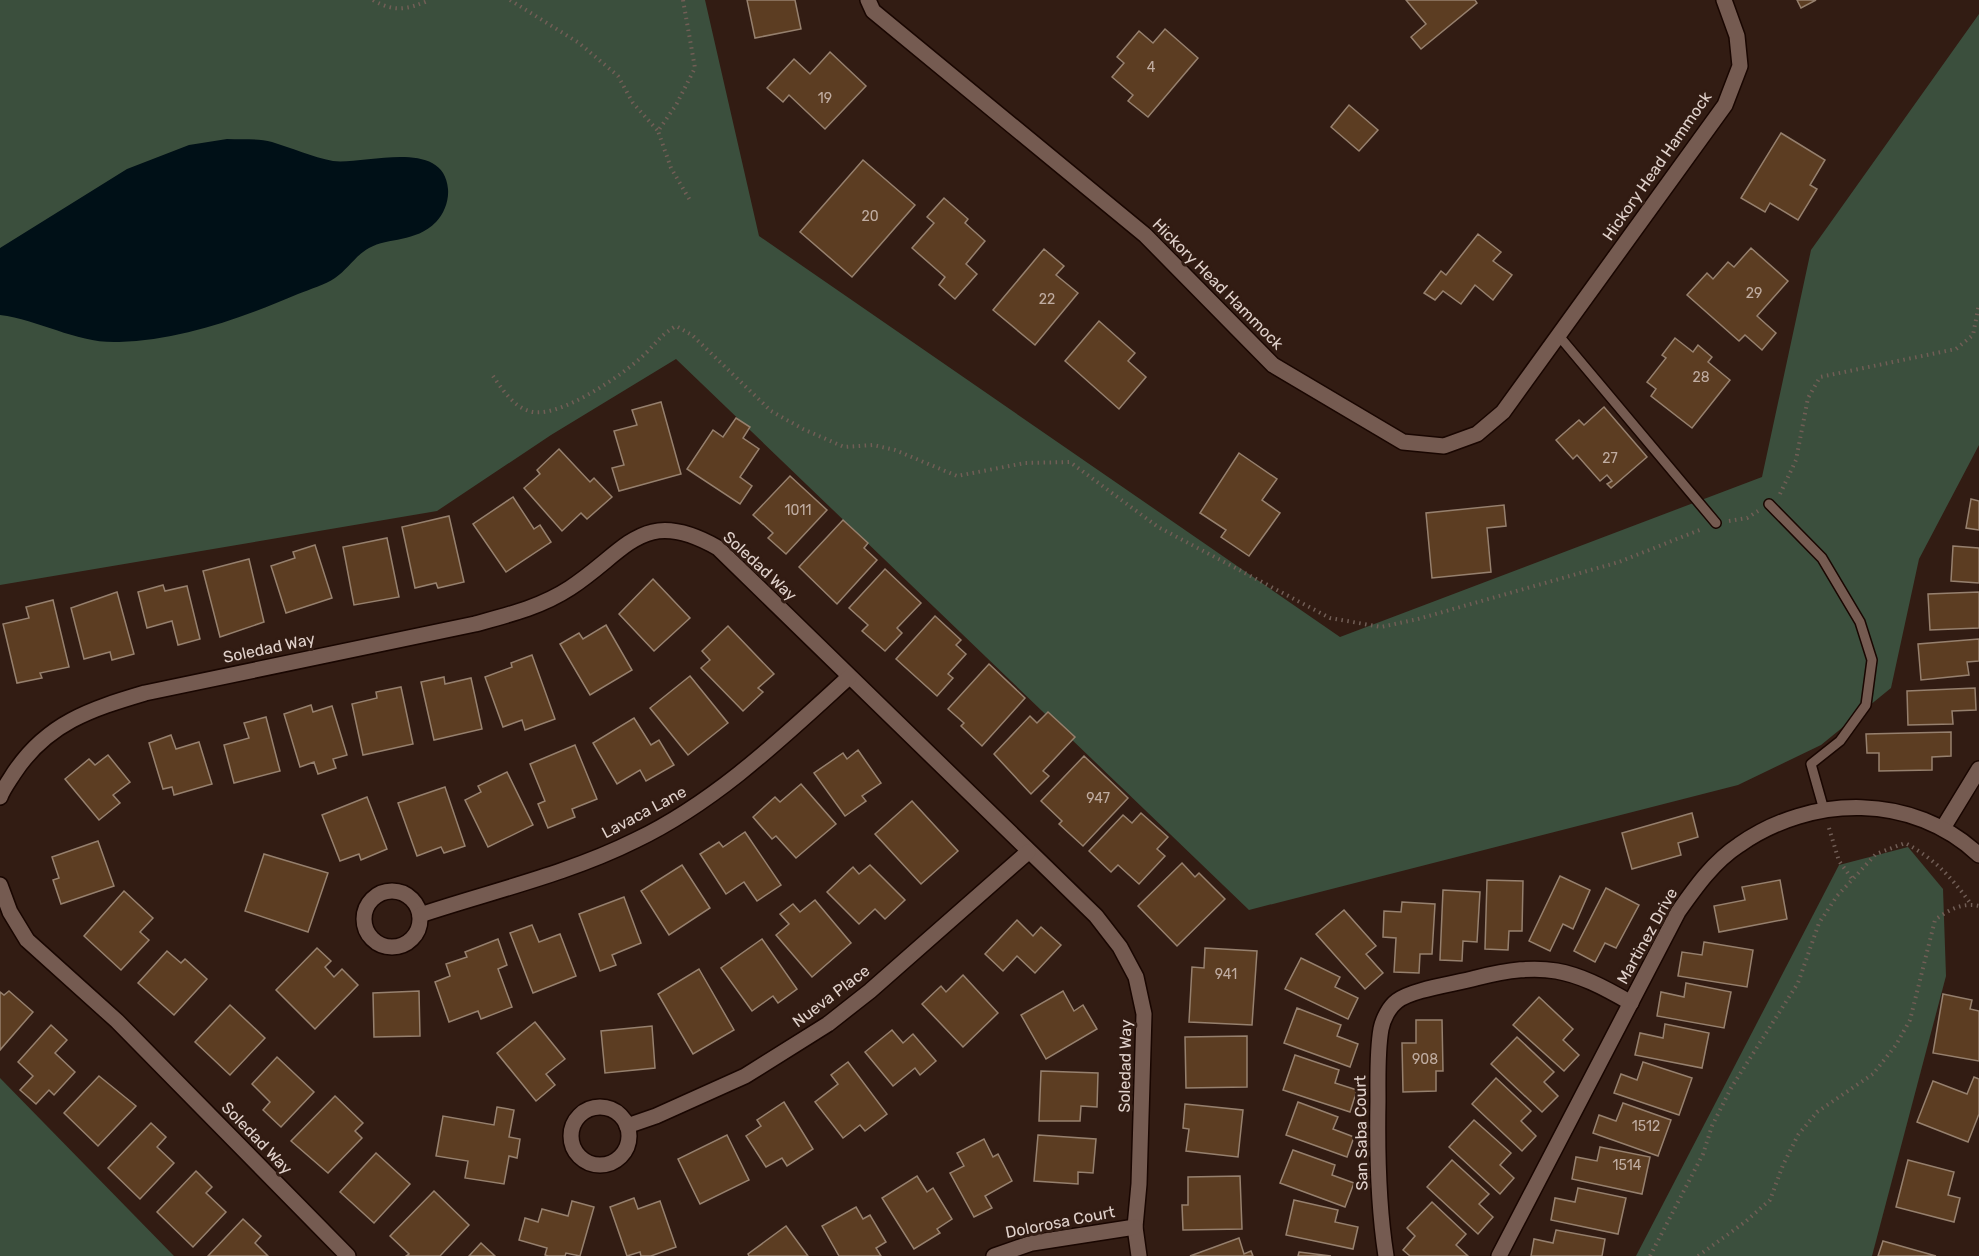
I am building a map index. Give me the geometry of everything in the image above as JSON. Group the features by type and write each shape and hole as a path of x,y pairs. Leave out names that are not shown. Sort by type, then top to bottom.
{"street":[{"name":"Hickory Head Hammock","path":"868,0 873,11 1145,235 1273,365 1403,442 1444,446 1477,434 1503,412 1725,105 1740,66 1737,36 1724,0"},
{"name":"Soledad Way","path":"0,797 21,762 47,735 71,718 101,706 157,691 475,624 527,609 569,589 639,535 672,530 695,535 718,548 1096,916 1120,947 1136,977 1144,1014 1135,1227 1139,1256"},
{"name":"Lavaca Lane","path":"420,915 589,861 676,819 756,760 849,677"},
{"path":"1943,828 1979,769"},
{"name":"Martinez Drive","path":"1499,1256 1678,912 1705,875 1738,845 1765,829 1824,810 1862,805 1902,811 1943,828 1962,839 1979,855"},
{"name":"Nueva Place","path":"627,1126 656,1116 745,1076 828,1024 870,991 1028,852"},
{"name":"Soledad Way","path":"0,885 10,912 27,940 117,1021 348,1256"},
{"name":"San Saba Court","path":"1386,1256 1377,1147 1378,1067 1382,1027 1389,1011 1398,1000 1416,993 1517,969 1547,969 1575,974 1594,981 1631,1003"},
{"name":"Dolorosa Court","path":"994,1256 1032,1243 1135,1227"}],"lane":[{"path":"1559,336 1716,523"},
{"path":"1769,504 1822,558 1860,622 1872,660 1866,705 1840,741 1811,764 1824,810"}],"path":[{"path":"373,0 385,7 404,11 430,0"},
{"path":"510,0 579,43 618,76 633,103 658,131 671,168 691,202"},
{"path":"658,131 676,105 694,68 683,0"},
{"path":"493,376 515,403 528,411 543,414 564,407 617,376 645,354 661,335 676,326 692,335 771,411 803,429 844,447 873,446 895,450 957,476 1025,463 1070,462 1158,527 1238,570 1330,618 1381,627 1454,610 1619,562 1716,523 1748,518 1779,497 1796,460 1808,398 1820,377 1956,349 1973,335 1979,304"},
{"path":"1824,810 1839,861 1853,881"},
{"path":"1650,1256 1703,1154 1731,1088 1798,983 1819,923 1837,896 1876,854 1905,843 1929,856 1955,882 1971,904"},
{"path":"1698,1256 1745,1222 1770,1200 1793,1145 1817,1112 1873,1074 1896,1045 1910,1020 1935,920 1947,910 1971,904 1979,906"}],"green space":[{"path":"0,0 705,0 759,236 1340,637 1762,477 1811,250 1979,14 1979,445 1919,559 1891,688 1821,745 1738,785 1249,910 676,359 551,435 437,511 0,585"},
{"path":"1908,847 1943,889 1946,976 1872,1256 1636,1256 1839,865"},
{"path":"0,1078 174,1256 0,1256"}],"shaded area":[{"path":"227,139 267,141 333,161 418,158 433,163 443,173 448,189 447,203 439,219 428,229 411,237 369,248 327,283 255,311 188,332 142,340 104,342 0,315 0,248 127,169 189,145"}],"building":[{"path":"747,0 795,0 801,29 755,38"},
{"path":"1406,0 1475,0 1477,3 1421,49 1411,37 1426,24"},
{"path":"1797,0 1816,0 1801,8"},
{"path":"1165,29 1198,58 1148,117 1128,101 1133,95 1112,77 1124,63 1117,57 1139,31 1153,43"},
{"path":"830,52 866,86 825,129 789,95 783,102 767,88 794,59 810,74"},
{"path":"1349,105 1378,130 1359,151 1331,127"},
{"path":"1781,133 1825,160 1810,185 1817,189 1798,220 1770,203 1765,212 1741,198"},
{"path":"863,160 915,205 852,277 800,232"},
{"path":"944,198 968,219 965,223 985,241 966,264 977,274 955,299 939,285 945,277 912,248 934,223 927,217"},
{"path":"1478,234 1501,252 1493,261 1512,275 1493,300 1475,285 1461,304 1443,291 1435,300 1424,293 1441,271 1446,275"},
{"path":"1751,248 1788,281 1757,316 1776,333 1762,350 1745,335 1739,341 1687,295 1707,273 1713,279 1728,262 1734,267"},
{"path":"1044,249 1064,266 1056,275 1078,293 1035,345 993,310"},
{"path":"1099,321 1135,353 1128,361 1146,377 1119,409 1065,361"},
{"path":"1675,338 1693,352 1698,345 1712,357 1708,362 1730,380 1692,428 1651,396 1656,389 1647,382 1666,358 1662,355"},
{"path":"661,402 681,474 619,491 612,468 624,465 614,431 637,425 632,410"},
{"path":"1604,407 1647,457 1611,488 1607,484 1612,481 1607,475 1600,481 1577,455 1573,459 1556,440 1579,420 1584,425"},
{"path":"736,418 750,427 743,438 759,449 740,477 752,486 740,504 687,469 713,430 723,437"},
{"path":"559,449 590,482 594,478 612,497 587,519 581,513 562,531 524,488 540,474 537,470"},
{"path":"1239,453 1277,479 1262,500 1280,513 1249,556 1221,537 1226,530 1200,513"},
{"path":"790,476 827,510 786,554 768,538 773,533 753,515"},
{"path":"513,497 534,529 540,525 551,542 506,572 473,524"},
{"path":"1971,499 1979,501 1979,530 1966,528"},
{"path":"1504,505 1506,526 1487,528 1491,572 1432,578 1426,513"},
{"path":"449,516 464,582 438,588 436,583 415,588 402,527"},
{"path":"843,520 868,543 864,548 877,560 837,604 799,567"},
{"path":"387,538 399,597 354,605 343,547"},
{"path":"315,545 332,598 286,613 271,566 295,558 293,552"},
{"path":"1953,546 1979,548 1979,583 1951,581"},
{"path":"249,559 264,622 220,637 203,571"},
{"path":"885,569 921,603 897,628 902,633 885,651 862,631 868,625 849,608"},
{"path":"653,579 690,618 654,651 619,614"},
{"path":"163,585 165,591 187,586 200,639 178,645 172,621 147,628 138,592"},
{"path":"117,592 134,654 112,660 110,652 84,659 71,608"},
{"path":"1979,592 1979,628 1930,630 1928,594"},
{"path":"53,600 69,667 40,673 42,678 17,683 3,624 29,618 26,607"},
{"path":"935,616 961,640 956,645 966,654 948,674 953,678 937,696 896,659"},
{"path":"606,625 632,670 590,695 560,644 579,633 583,639"},
{"path":"728,626 774,674 758,688 763,692 743,711 701,668 710,660 702,651"},
{"path":"1979,639 1979,661 1967,662 1969,675 1921,680 1918,644"},
{"path":"532,655 555,719 525,730 522,720 503,727 485,677 512,667 511,663"},
{"path":"989,664 1025,698 982,746 961,726 964,723 948,709"},
{"path":"690,676 728,723 688,755 650,708"},
{"path":"444,677 445,684 471,678 482,729 434,740 421,682"},
{"path":"401,687 413,744 363,755 352,704 377,698 376,692"},
{"path":"1975,688 1976,710 1952,711 1953,724 1908,725 1907,691"},
{"path":"311,705 313,712 332,706 347,755 333,759 336,768 318,774 314,762 300,767 284,714"},
{"path":"1048,712 1075,737 1043,771 1049,776 1031,794 994,754 1030,716 1037,723"},
{"path":"266,717 280,771 234,783 224,745 249,738 244,723"},
{"path":"634,718 651,745 659,740 674,765 646,781 640,770 617,784 593,743"},
{"path":"1951,732 1951,756 1932,757 1932,770 1879,771 1879,753 1867,753 1866,734"},
{"path":"171,735 176,749 199,742 212,784 174,795 172,787 163,789 149,743"},
{"path":"575,745 597,799 572,809 575,817 548,828 538,804 545,801 530,764"},
{"path":"858,750 881,783 862,796 866,801 845,816 814,773 843,753 847,759"},
{"path":"108,755 130,782 113,795 120,803 99,820 65,779 89,759 95,765"},
{"path":"1084,756 1128,798 1083,846 1059,824 1062,821 1041,801"},
{"path":"507,772 533,825 488,847 465,800 481,792 478,786"},
{"path":"801,784 836,824 796,858 776,836 772,839 753,817 775,797 780,802"},
{"path":"445,787 465,846 444,853 441,847 417,856 398,803"},
{"path":"367,797 387,849 361,860 359,854 340,861 322,815"},
{"path":"912,801 958,851 921,884 875,834"},
{"path":"1141,813 1168,837 1157,849 1165,856 1139,884 1118,865 1111,872 1089,851 1123,815 1132,823"},
{"path":"1692,813 1698,837 1678,843 1681,855 1632,869 1622,833"},
{"path":"745,832 781,885 757,901 744,882 726,894 700,854 719,842 723,847"},
{"path":"98,841 114,886 61,904 53,880 59,878 52,857"},
{"path":"264,854 328,873 308,932 245,911"},
{"path":"1182,863 1195,877 1199,873 1225,899 1177,946 1138,906"},
{"path":"682,865 710,908 669,935 641,891"},
{"path":"870,865 905,900 885,919 875,909 859,924 827,892 853,867 859,874"},
{"path":"1560,876 1590,890 1573,929 1563,924 1550,951 1529,941"},
{"path":"1487,880 1523,881 1522,931 1509,931 1508,950 1485,949"},
{"path":"1780,880 1787,919 1719,932 1714,906 1745,900 1742,887"},
{"path":"1606,888 1639,905 1616,948 1605,943 1595,962 1574,951"},
{"path":"1443,890 1480,892 1477,942 1463,941 1462,961 1440,960"},
{"path":"124,891 153,918 140,932 149,940 121,970 84,936"},
{"path":"624,897 641,943 612,955 616,965 600,971 579,914"},
{"path":"815,900 851,943 812,977 776,935 789,924 780,914 793,904 800,912"},
{"path":"1402,902 1435,904 1432,954 1420,954 1419,973 1394,972 1396,938 1383,937 1384,911 1401,912"},
{"path":"1344,910 1376,946 1366,954 1383,973 1365,989 1316,934"},
{"path":"1017,920 1033,936 1041,927 1061,945 1035,973 1017,956 1003,971 985,954"},
{"path":"532,925 539,942 560,934 576,976 533,993 510,933"},
{"path":"498,939 507,965 498,969 512,1007 481,1019 478,1011 449,1022 435,982 450,976 446,964 467,957 465,952"},
{"path":"762,939 797,989 778,1003 773,996 752,1011 721,968"},
{"path":"1704,942 1753,950 1747,987 1678,976 1682,952 1702,955"},
{"path":"317,948 331,961 325,967 334,977 342,969 358,985 315,1029 276,990"},
{"path":"1205,948 1257,951 1252,1025 1189,1022 1192,967 1204,968"},
{"path":"167,951 181,963 185,959 207,979 174,1015 138,983"},
{"path":"1301,958 1340,977 1335,987 1358,998 1348,1019 1285,989"},
{"path":"699,969 734,1030 693,1054 658,994"},
{"path":"963,975 998,1013 963,1047 922,1004 941,986 946,992"},
{"path":"1686,983 1731,992 1724,1028 1657,1016 1661,992 1684,997"},
{"path":"9,991 33,1012 0,1050 0,992 4,995"},
{"path":"419,991 420,1036 374,1037 373,993"},
{"path":"1063,991 1074,1011 1083,1005 1097,1029 1046,1059 1021,1015"},
{"path":"1943,994 1972,1000 1970,1009 1979,1011 1979,1061 1933,1053"},
{"path":"1539,997 1573,1029 1563,1040 1579,1055 1564,1071 1513,1025"},
{"path":"230,1005 265,1038 230,1075 195,1042"},
{"path":"1297,1008 1341,1025 1337,1036 1358,1044 1350,1067 1284,1043"},
{"path":"1416,1020 1442,1020 1443,1071 1436,1071 1436,1091 1403,1092 1402,1043 1416,1043"},
{"path":"535,1022 565,1059 546,1074 555,1085 536,1101 497,1053"},
{"path":"1665,1024 1709,1033 1702,1068 1635,1055 1640,1033 1663,1038"},
{"path":"51,1025 67,1040 55,1053 75,1072 54,1095 49,1090 36,1104 20,1090 33,1076 18,1062"},
{"path":"652,1026 655,1068 605,1073 601,1031"},
{"path":"892,1030 903,1043 913,1034 936,1061 920,1075 915,1068 893,1086 865,1052"},
{"path":"1247,1036 1247,1087 1186,1088 1185,1037"},
{"path":"1517,1037 1554,1072 1544,1082 1558,1096 1542,1112 1491,1064"},
{"path":"1295,1055 1339,1070 1335,1083 1357,1090 1350,1112 1283,1090"},
{"path":"277,1057 314,1092 281,1127 263,1110 270,1102 252,1084"},
{"path":"848,1062 887,1114 865,1131 860,1125 843,1138 815,1102 838,1084 831,1075"},
{"path":"1643,1062 1692,1078 1679,1115 1614,1093 1621,1074 1637,1080"},
{"path":"1041,1071 1098,1073 1097,1107 1081,1106 1080,1121 1039,1121"},
{"path":"99,1076 136,1106 98,1146 64,1113"},
{"path":"1974,1077 1979,1079 1979,1114 1968,1142 1917,1122 1933,1081 1967,1094"},
{"path":"1496,1078 1531,1111 1521,1121 1536,1136 1522,1151 1472,1104"},
{"path":"335,1096 363,1123 355,1131 362,1138 328,1173 291,1141"},
{"path":"784,1102 813,1149 787,1166 782,1158 766,1167 746,1136 761,1126 757,1120"},
{"path":"1298,1102 1338,1117 1333,1129 1354,1137 1347,1157 1286,1135"},
{"path":"1623,1103 1671,1120 1658,1156 1593,1133 1599,1115 1616,1121"},
{"path":"1185,1104 1243,1110 1238,1157 1186,1151 1189,1129 1183,1128"},
{"path":"497,1107 514,1110 509,1137 520,1139 517,1158 509,1156 504,1184 465,1178 468,1161 436,1156 443,1116 494,1125"},
{"path":"1474,1120 1511,1153 1500,1165 1514,1178 1500,1194 1449,1147"},
{"path":"151,1123 166,1137 157,1147 174,1163 140,1199 108,1168"},
{"path":"727,1135 749,1180 700,1204 678,1159"},
{"path":"1038,1135 1096,1139 1093,1173 1078,1172 1078,1184 1034,1181"},
{"path":"984,1139 993,1157 998,1154 1012,1181 985,1196 992,1208 974,1217 950,1173 964,1166 957,1153"},
{"path":"1600,1147 1650,1157 1642,1194 1572,1179 1576,1157 1597,1161"},
{"path":"1293,1150 1335,1165 1332,1175 1354,1183 1345,1207 1280,1183"},
{"path":"376,1153 410,1184 374,1223 340,1192"},
{"path":"1452,1160 1489,1194 1479,1204 1493,1217 1478,1234 1427,1187"},
{"path":"1908,1160 1954,1172 1948,1195 1960,1198 1954,1222 1896,1207"},
{"path":"196,1171 212,1187 206,1193 226,1212 193,1247 157,1212"},
{"path":"917,1176 927,1192 933,1188 952,1219 937,1229 940,1233 914,1249 882,1198"},
{"path":"1240,1176 1242,1229 1183,1230 1182,1205 1188,1205 1188,1177"},
{"path":"1578,1188 1626,1198 1618,1234 1551,1220 1555,1198 1575,1202"},
{"path":"434,1191 469,1225 440,1256 406,1256 409,1254 390,1236"},
{"path":"634,1198 638,1209 660,1201 676,1247 651,1256 641,1256 640,1252 627,1256 610,1207"},
{"path":"1294,1200 1338,1210 1335,1222 1358,1227 1353,1249 1286,1235"},
{"path":"572,1201 594,1207 580,1256 566,1253 565,1256 548,1256 545,1255 547,1248 519,1240 525,1218 538,1222 542,1209 568,1216"},
{"path":"1432,1202 1466,1234 1456,1245 1468,1256 1410,1256 1403,1250 1415,1236 1407,1228"},
{"path":"856,1207 863,1219 870,1215 886,1242 876,1248 881,1256 839,1256 822,1226"},
{"path":"243,1219 261,1236 255,1243 268,1256 208,1256"},
{"path":"786,1226 808,1256 749,1256 748,1254"},
{"path":"1556,1230 1605,1239 1602,1256 1531,1256 1534,1239 1553,1243"},
{"path":"1239,1238 1244,1254 1251,1251 1253,1256 1190,1256"},
{"path":"1883,1241 1936,1256 1878,1256"},
{"path":"481,1243 495,1256 469,1256"},
{"path":"1299,1252 1331,1256 1298,1256"}]}
